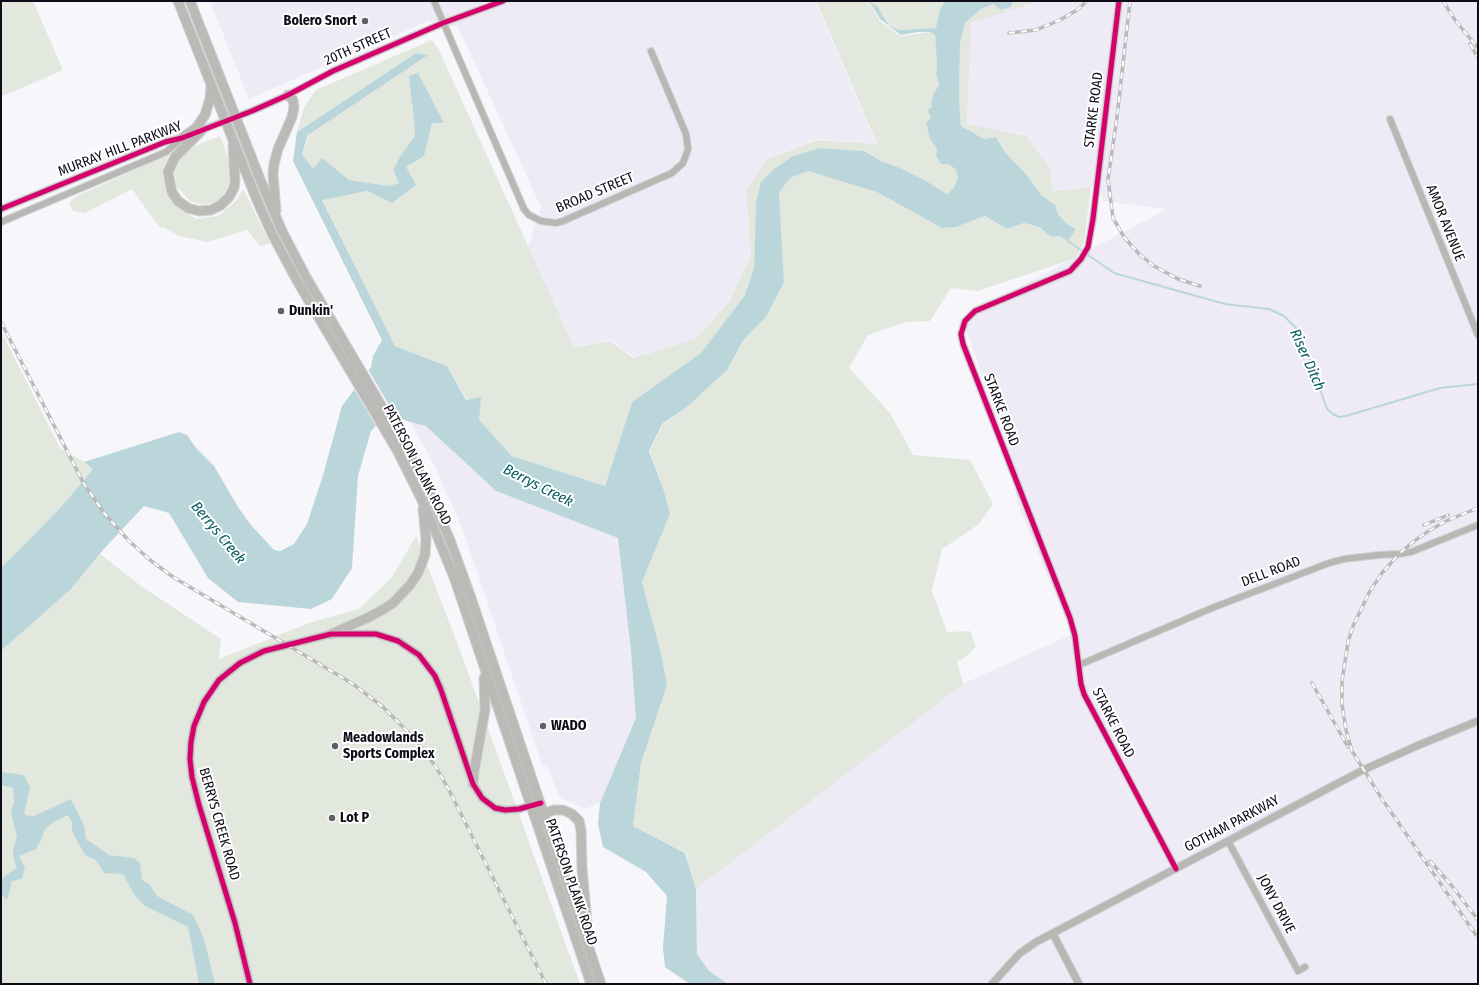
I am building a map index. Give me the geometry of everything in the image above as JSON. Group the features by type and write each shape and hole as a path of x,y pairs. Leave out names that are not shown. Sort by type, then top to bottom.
{"main road":[{"name":"PATERSON PLANK ROAD","path":"178,1 261,210 302,290 384,429 421,498 451,568 591,984"},
{"name":"PATERSON PLANK ROAD","path":"190,1 277,220 300,266 362,371 420,474 450,540 541,803 601,984"},
{"path":"182,138 196,128 205,115 210,99 211,83"},
{"path":"277,220 273,169 276,154 293,112 293,100 288,94"},
{"path":"202,130 175,157 168,172 170,186 175,197 183,205 193,210 205,211 216,208 226,202 232,192 235,181 233,138"},
{"path":"331,634 368,618 384,609 399,597 414,579 423,561 426,545 426,528 421,498"},
{"path":"473,784 486,710 483,665"},
{"path":"534,816 559,810 568,812 576,817 580,825 589,948"}],"street":[{"name":"BROAD STREET","path":"434,1 524,209 535,219 548,223 563,221 672,173 683,162 688,149 686,134 650,51"},
{"name":"20TH STREET","path":"226,121 288,94 333,71 443,23 503,1"},
{"name":"STARKE ROAD","path":"1119,1 1093,219 1088,247 1081,259 1070,271 975,311 965,321 961,334 963,344 1070,618 1075,636 1081,684 1084,694 1176,870"},
{"name":"AMOR AVENUE","path":"1390,119 1478,335"},
{"name":"MURRAY HILL PARKWAY","path":"1,209 165,142 182,138 226,121"},
{"name":"MURRAY HILL PARKWAY","path":"1,222 166,152 182,138"},
{"name":"DELL ROAD","path":"1079,665 1212,608 1329,563 1351,558 1411,552 1478,525"},
{"name":"BERRYS CREEK ROAD","path":"250,984 235,922 194,785 190,759 192,734 198,714 208,694 219,680 236,665 264,651 331,634 366,633 384,636 406,645 425,661 439,683 473,784 482,798 495,808 510,810 541,803"},
{"name":"GOTHAM PARKWAY","path":"992,984 1019,954 1027,948 1363,770 1418,745 1478,721"},
{"name":"JONY DRIVE","path":"1228,841 1298,971 1305,967"},
{"path":"1053,934 1079,984"}],"shaded area":[{"path":"1,1 33,1 63,70 1,97"},
{"path":"210,1 815,1 876,144 817,139 767,159 746,189 751,255 729,301 695,339 634,357 610,340 574,346 528,247 541,207 458,27 428,21 249,99"},
{"path":"816,1 945,1 939,13 936,28 899,30 889,24 877,6 869,2 879,20 901,36 930,32 935,35 937,64 936,74 939,85 933,95 931,103 932,107 927,110 931,117 926,123 930,139 937,149 936,156 941,164 949,164 956,170 958,177 954,188 947,194 926,181 900,168 881,161 864,151 820,148 756,203 754,268 745,295 701,353 632,402 605,486 512,456 479,420 447,366 395,346 322,199 367,191 392,203 406,167 432,123 444,123 414,120 415,136 401,155 393,170 399,183 389,186 348,180 322,159 313,169 302,154 310,133 427,55 416,53 297,132 304,107 316,90 432,40 439,50 574,347 610,341 633,358 695,339 729,302 751,255 746,189 767,159 817,140 877,144"},
{"path":"1013,1 1039,1 971,23 967,124 1027,136 1050,169 1053,191 1091,187 1084,241 1076,258 978,291 951,288 930,321 906,322 868,335 849,368 890,413 913,455 970,460 993,504 979,524 942,549 932,591 947,632 970,631 976,646 967,656 957,662 963,684 696,889 686,853 633,826 641,763 667,685 661,653 642,582 670,514 664,491 650,451 662,425 687,407 727,370 743,342 766,317 784,284 779,193 790,178 808,171 877,192 942,228 956,227 985,216 1007,229 1024,223 1040,228 1050,236 1059,236 1068,241 1076,229 1066,223 1058,214 1055,205 1041,195 1026,174 1005,152 996,137 984,139 961,126 959,100 960,43 965,23 981,9 994,4 1000,10 1011,7"},
{"path":"1039,1 1478,1 1478,984 728,984 709,971 697,954 696,889 902,729 963,684 1072,634 1017,503 1013,461 965,327 976,310 1167,209 1104,201 1098,186 1053,191 1050,169 1027,135 967,125 971,23"},
{"path":"220,136 229,160 229,185 219,201 203,205 190,201 177,187 174,171 179,156 187,149"},
{"path":"169,154 163,176 174,204 196,219 218,216 236,201 243,189 270,243 261,247 247,230 207,242 179,236 163,227 160,228 132,189 85,213 73,211 69,204 75,197"},
{"path":"1,331 60,448 93,469 62,506 1,568"},
{"path":"410,422 427,426 496,491 618,538 637,718 600,803 584,809 559,797 547,766 543,767 461,525 434,464"},
{"name":"Meadowlands Sports Complex","path":"416,536 461,653 580,984 1,984 1,651 71,589 100,554 141,586 221,639 219,659 312,622 359,609 392,577"}],"water":[{"name":"Berrys Creek","path":"869,1 877,6 889,25 899,30 936,28 939,12 945,1 1013,1 1011,7 1000,10 994,4 981,9 965,23 960,43 959,100 961,126 984,139 996,137 1005,152 1026,174 1041,195 1055,205 1058,214 1066,223 1076,229 1068,241 1059,236 1050,236 1039,227 1024,223 1007,229 985,216 956,227 942,228 877,192 808,171 790,178 779,193 784,283 766,317 743,341 727,370 687,407 662,424 649,451 664,491 670,514 642,582 661,653 667,685 641,763 633,826 685,853 696,889 697,954 709,971 728,984 690,984 665,967 663,948 667,896 646,872 603,847 598,824 600,803 636,718 631,651 618,538 496,491 426,426 399,418 384,417 371,431 358,476 352,568 332,599 311,609 238,602 208,578 169,513 144,506 103,550 71,589 1,651 1,568 62,506 93,469 84,462 179,432 187,435 196,448 214,466 238,507 250,524 274,550 280,551 294,544 307,524 323,475 342,406 371,367 373,356 382,340 293,161 297,132 416,53 428,55 308,135 302,154 313,169 322,158 349,180 389,186 399,183 393,170 401,155 415,136 409,76 418,73 444,123 432,123 424,156 406,167 416,185 392,203 367,191 322,200 395,346 447,366 466,400 481,397 479,420 512,456 605,486 632,402 701,353 745,295 754,268 756,203 761,182 774,169 793,156 820,148 864,151 881,161 900,168 926,181 947,194 954,188 958,177 956,170 949,164 941,164 936,156 937,149 930,139 926,123 931,117 927,110 932,107 931,103 933,95 939,85 936,74 937,64 935,35 930,32 918,32 901,35 880,19"},
{"path":"1,772 24,775 30,788 24,814 32,817 71,799 84,825 86,839 109,855 134,858 140,863 142,880 149,884 157,896 193,915 204,939 215,984 199,984 188,927 145,906 133,893 123,874 104,873 96,860 85,855 72,831 72,823 68,815 54,822 45,829 36,849 19,856 25,868 22,879 12,881 7,900 1,894 1,885 3,877 17,868 13,850 17,837 11,813 14,801 13,788 1,785"}],"pier":[{"path":"368,369 397,419 384,419 377,428 354,389"}],"waterway":[{"name":"Riser Ditch","path":"1068,241 1114,273 1225,304 1269,309 1284,316 1298,330 1328,410 1339,417 1440,388 1478,384"}],"railway":[{"path":"1009,33 1036,30 1060,20 1077,10 1087,1"},
{"path":"1130,1 1117,117 1108,179 1113,218 1124,237 1139,254 1154,266 1178,279 1200,286"},
{"path":"1443,1 1455,20 1478,48"},
{"path":"1470,44 1478,58"},
{"path":"1,322 84,484 105,514 129,541 150,560 173,577 353,684 383,707 415,739 436,767 449,790 546,984"},
{"path":"1478,508 1446,521 1427,532 1399,554 1382,573 1370,591 1353,626 1348,642 1342,681 1342,705 1346,730 1352,751 1382,799 1478,938"},
{"path":"1424,525 1448,515"},
{"path":"1312,683 1348,747"},
{"path":"1430,861 1452,886 1478,920"}],"cycle path":[{"path":"1,209 165,142 182,138 252,111 288,95 333,71 443,23 503,1"},
{"path":"1119,1 1093,219 1088,247 1081,259 1070,271 975,311 965,321 961,334 963,344 1070,618 1075,636 1081,684 1084,694 1176,869"},
{"path":"250,984 235,923 199,805 192,777 190,759 194,726 204,702 219,680 240,663 264,651 331,634 376,634 398,641 419,655 435,676 473,784 482,798 495,808 505,810 519,809 541,803"}],"place":[{"name":"Bolero Snort","path":"365,21"},
{"name":"Dunkin'","path":"281,311"},
{"name":"WADO","path":"543,726"},
{"name":"Meadowlands Sports Complex","path":"335,746"},
{"name":"Lot P","path":"332,818"}]}
